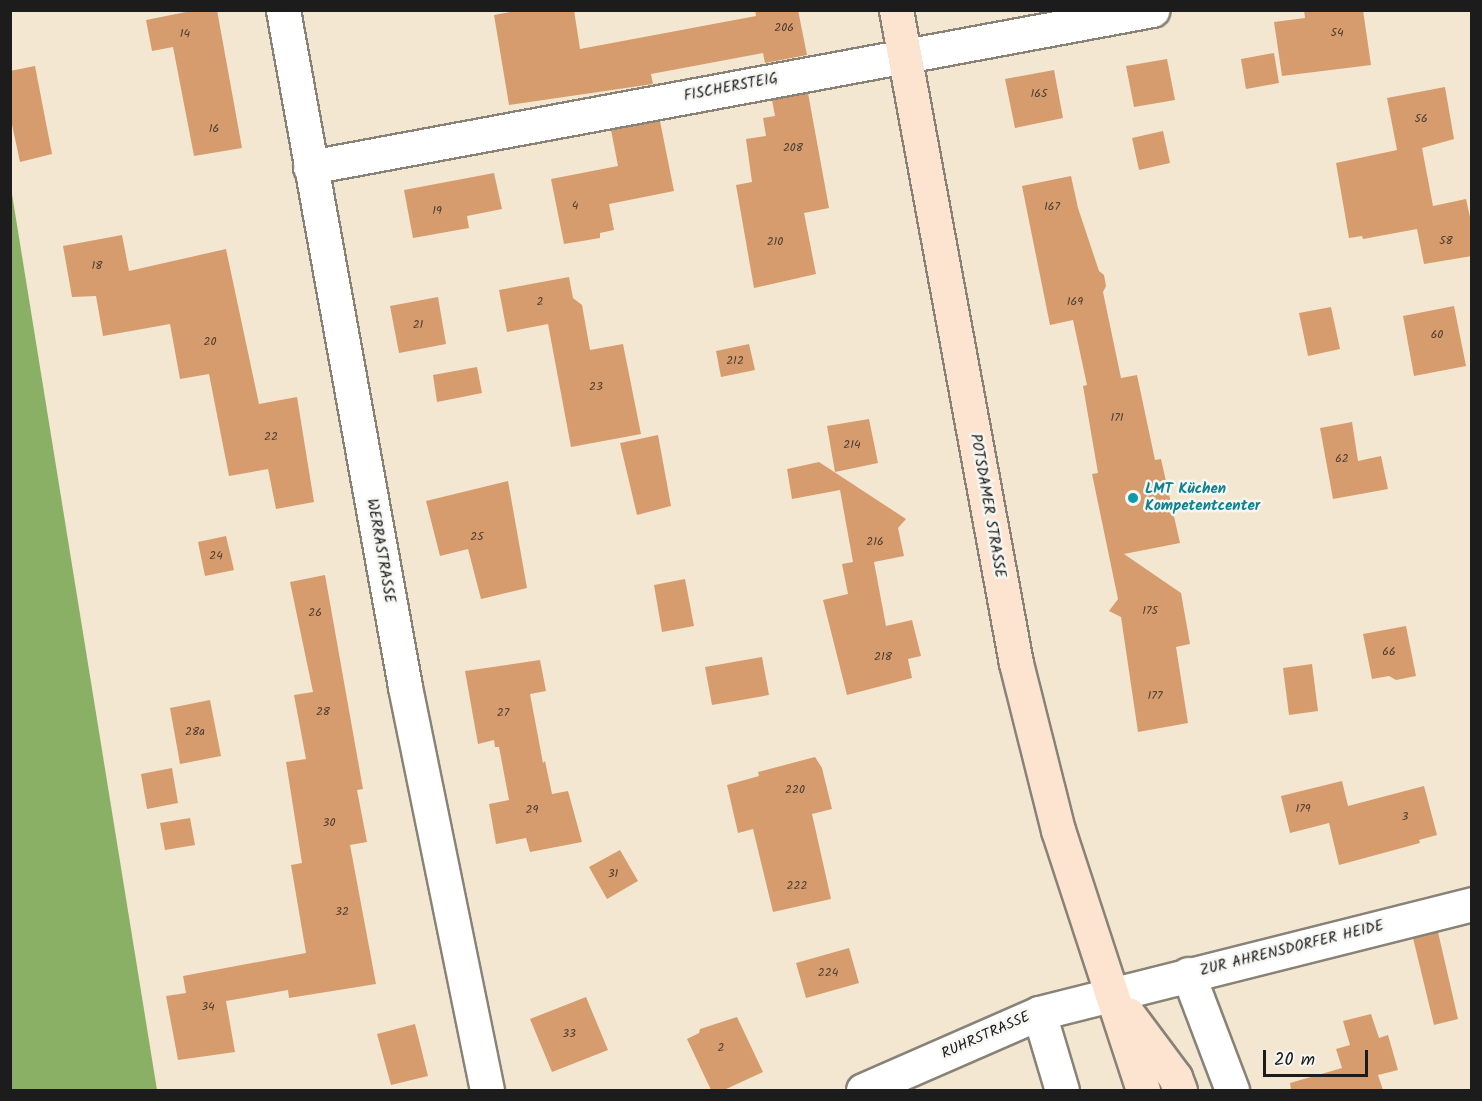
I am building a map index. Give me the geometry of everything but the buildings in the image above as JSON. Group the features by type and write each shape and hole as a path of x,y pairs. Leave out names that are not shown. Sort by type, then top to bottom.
{"main road":[{"name":"POTSDAMER STRASSE","path":"896,10 1016,663 1058,830 1143,1090"},
{"name":"POTSDAMER STRASSE","path":"1113,994 1175,1077 1180,1090"}],"street":[{"name":"WERRASTRASSE","path":"283,10 405,687 487,1090"},
{"name":"FISCHERSTEIG","path":"310,167 1152,10"},
{"name":"ZUR AHRENSDORFER HEIDE","path":"1113,994 1472,904"},
{"path":"1188,975 1232,1090"},
{"name":"RUHRSTRASSE","path":"863,1090 1039,1013 1113,994"},
{"path":"1039,1013 1062,1090"}],"green space":[{"path":"11,188 157,1090 11,1090"}],"place":[{"name":"LMT Küchen Kompetentcenter","path":"1133,498"}]}
